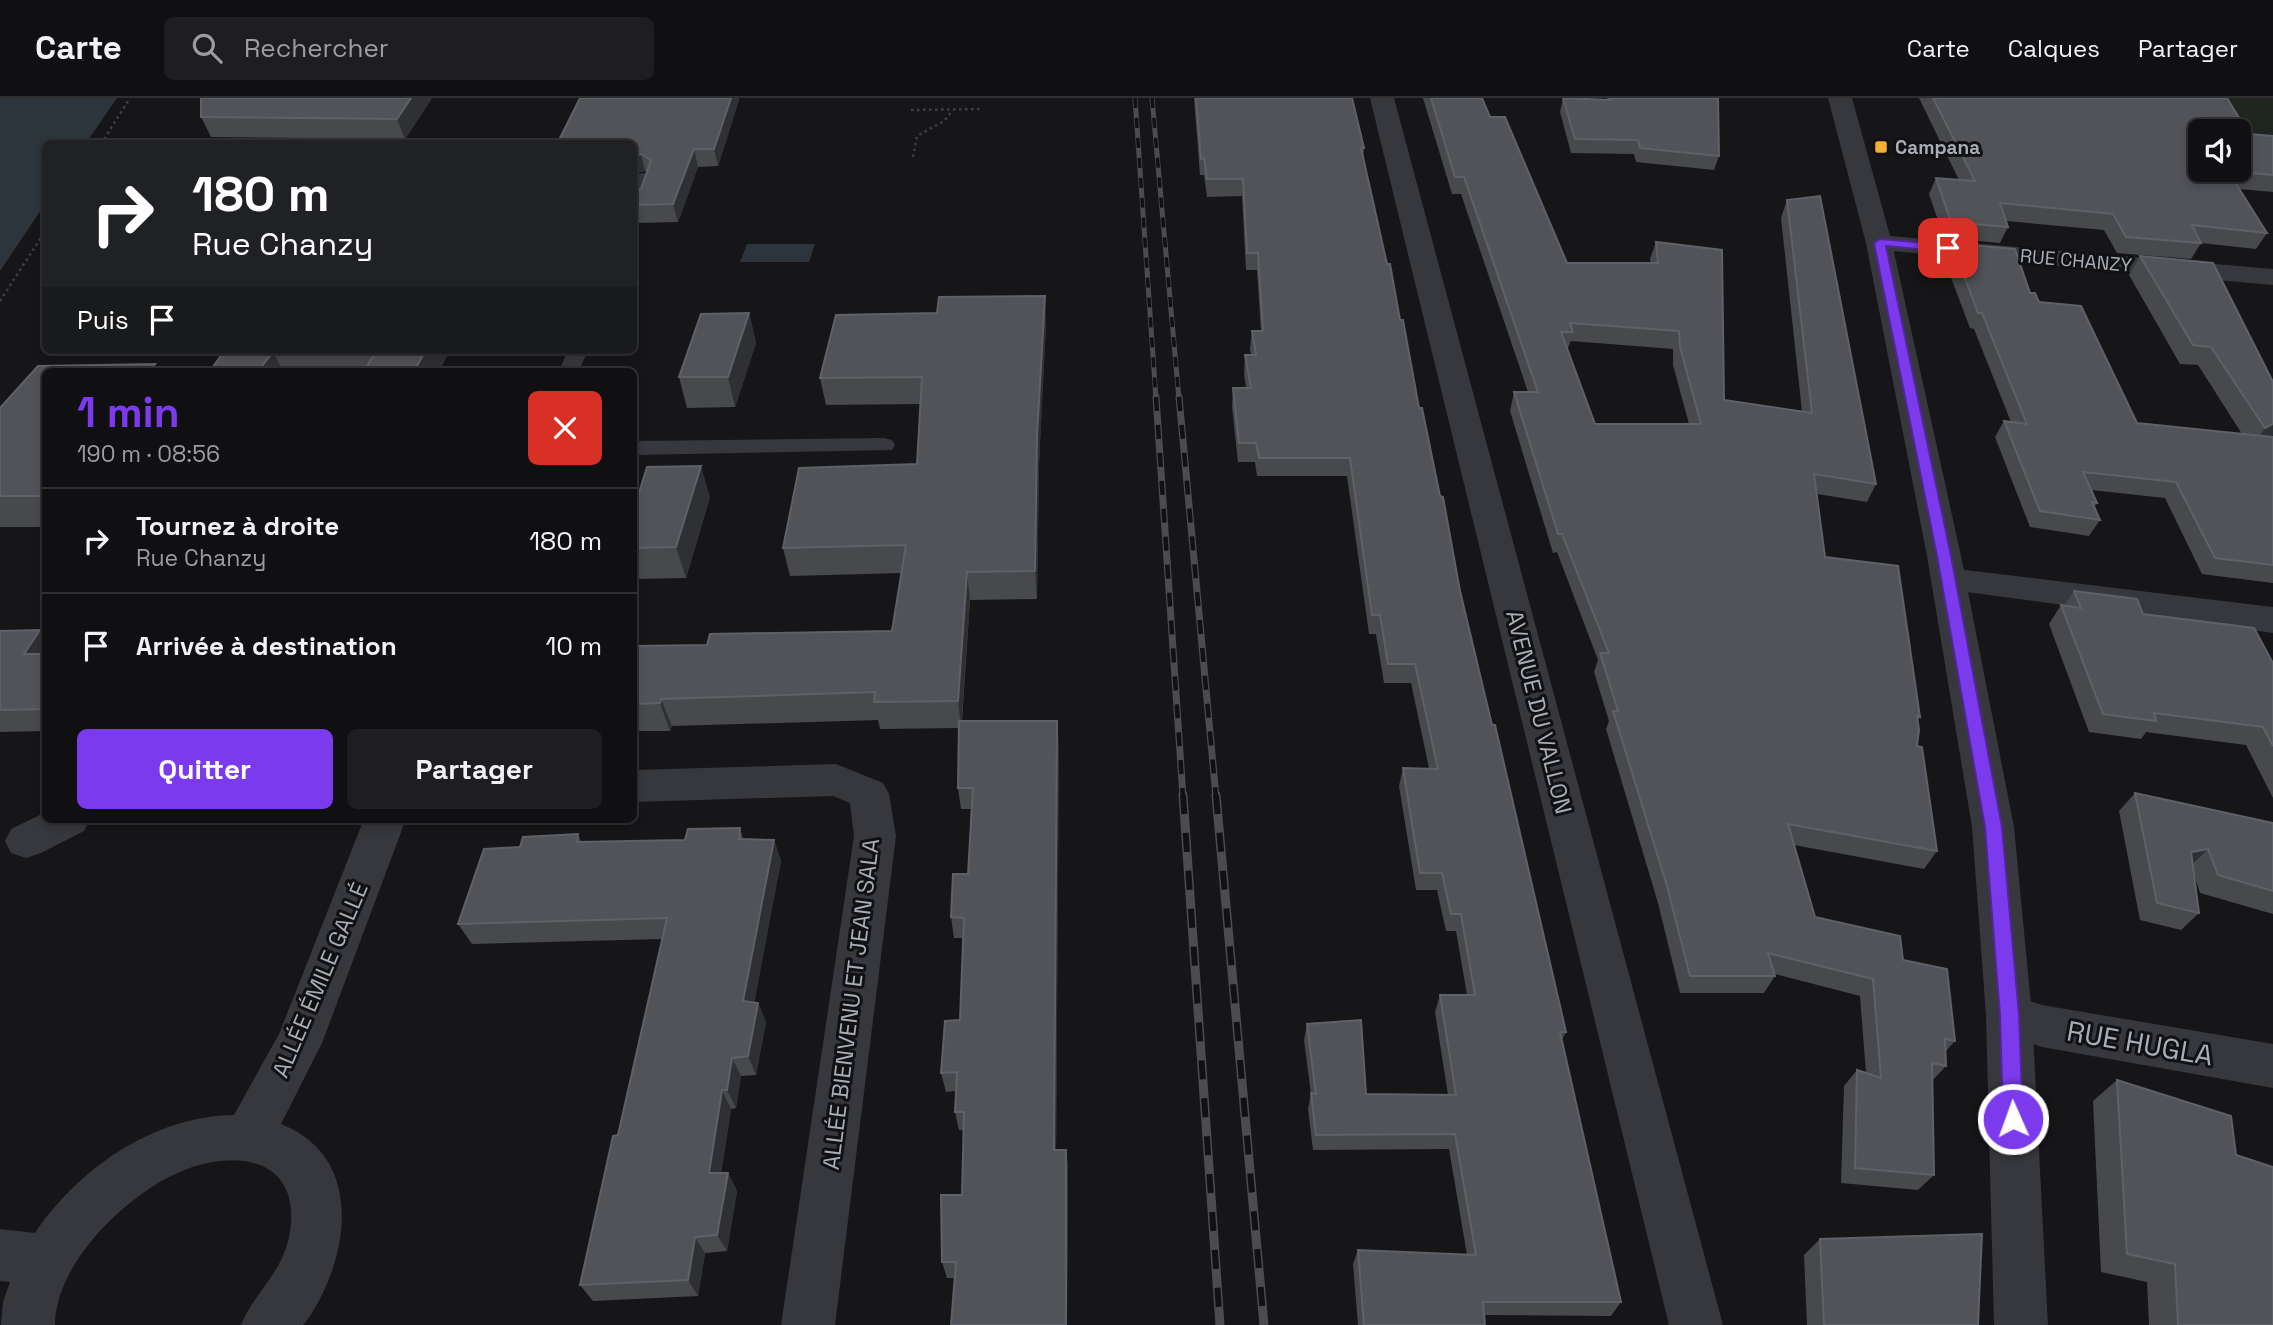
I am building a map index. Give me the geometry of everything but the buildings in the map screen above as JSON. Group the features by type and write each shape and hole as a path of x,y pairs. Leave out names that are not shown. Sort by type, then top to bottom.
{"street":[{"name":"AVENUE DU VALLON","path":"1382,98 1696,1325"},
{"path":"1840,98 1880,243 1949,580 1993,827 2009,1015 2021,1325"},
{"name":"RUE CHANZY","path":"1880,243 2273,277"},
{"path":"1949,580 2273,620"},
{"name":"ALLÉE BIENVENU ET JEAN SALA","path":"637,786 836,780 869,794 875,836 808,1325"},
{"path":"26,841 61,823"},
{"name":"ALLÉE ÉMILE GALLÉ","path":"248,1138 299,1044 384,823"},
{"name":"RUE HUGLA","path":"2009,1015 2042,1026 2273,1066"},
{"path":"28,1325 34,1289 23,1257 77,1218 128,1175 161,1155 206,1141 248,1138 279,1146 301,1164 315,1189 318,1220 312,1255 294,1293 268,1325"}],"lane":[{"path":"637,197 644,178"},
{"path":"637,448 884,445"}],"path":[{"path":"104,140 130,98"},
{"path":"911,110 982,109"},
{"path":"913,157 917,136 944,121 953,110"},
{"path":"318,140 330,125"},
{"path":"0,301 42,236"}],"shaded area":[{"path":"0,98 117,98 88,140 42,140 42,208 0,271"},
{"path":"2227,98 2273,98 2273,171 2251,136 2251,119 2240,119"},
{"path":"747,244 815,244 809,262 740,262"}],"railway":[{"path":"1135,98 1156,399"},
{"path":"1152,98 1179,399"},
{"path":"1156,397 1183,797"},
{"path":"1179,397 1216,797"},
{"path":"1183,795 1220,1325"},
{"path":"1216,795 1264,1325"}],"place":[{"name":"Campana","path":"1881,147"}],"route":[{"path":"1948,248 1880,243 1944,556 1993,827 2009,1015 2013,1119"}]}
